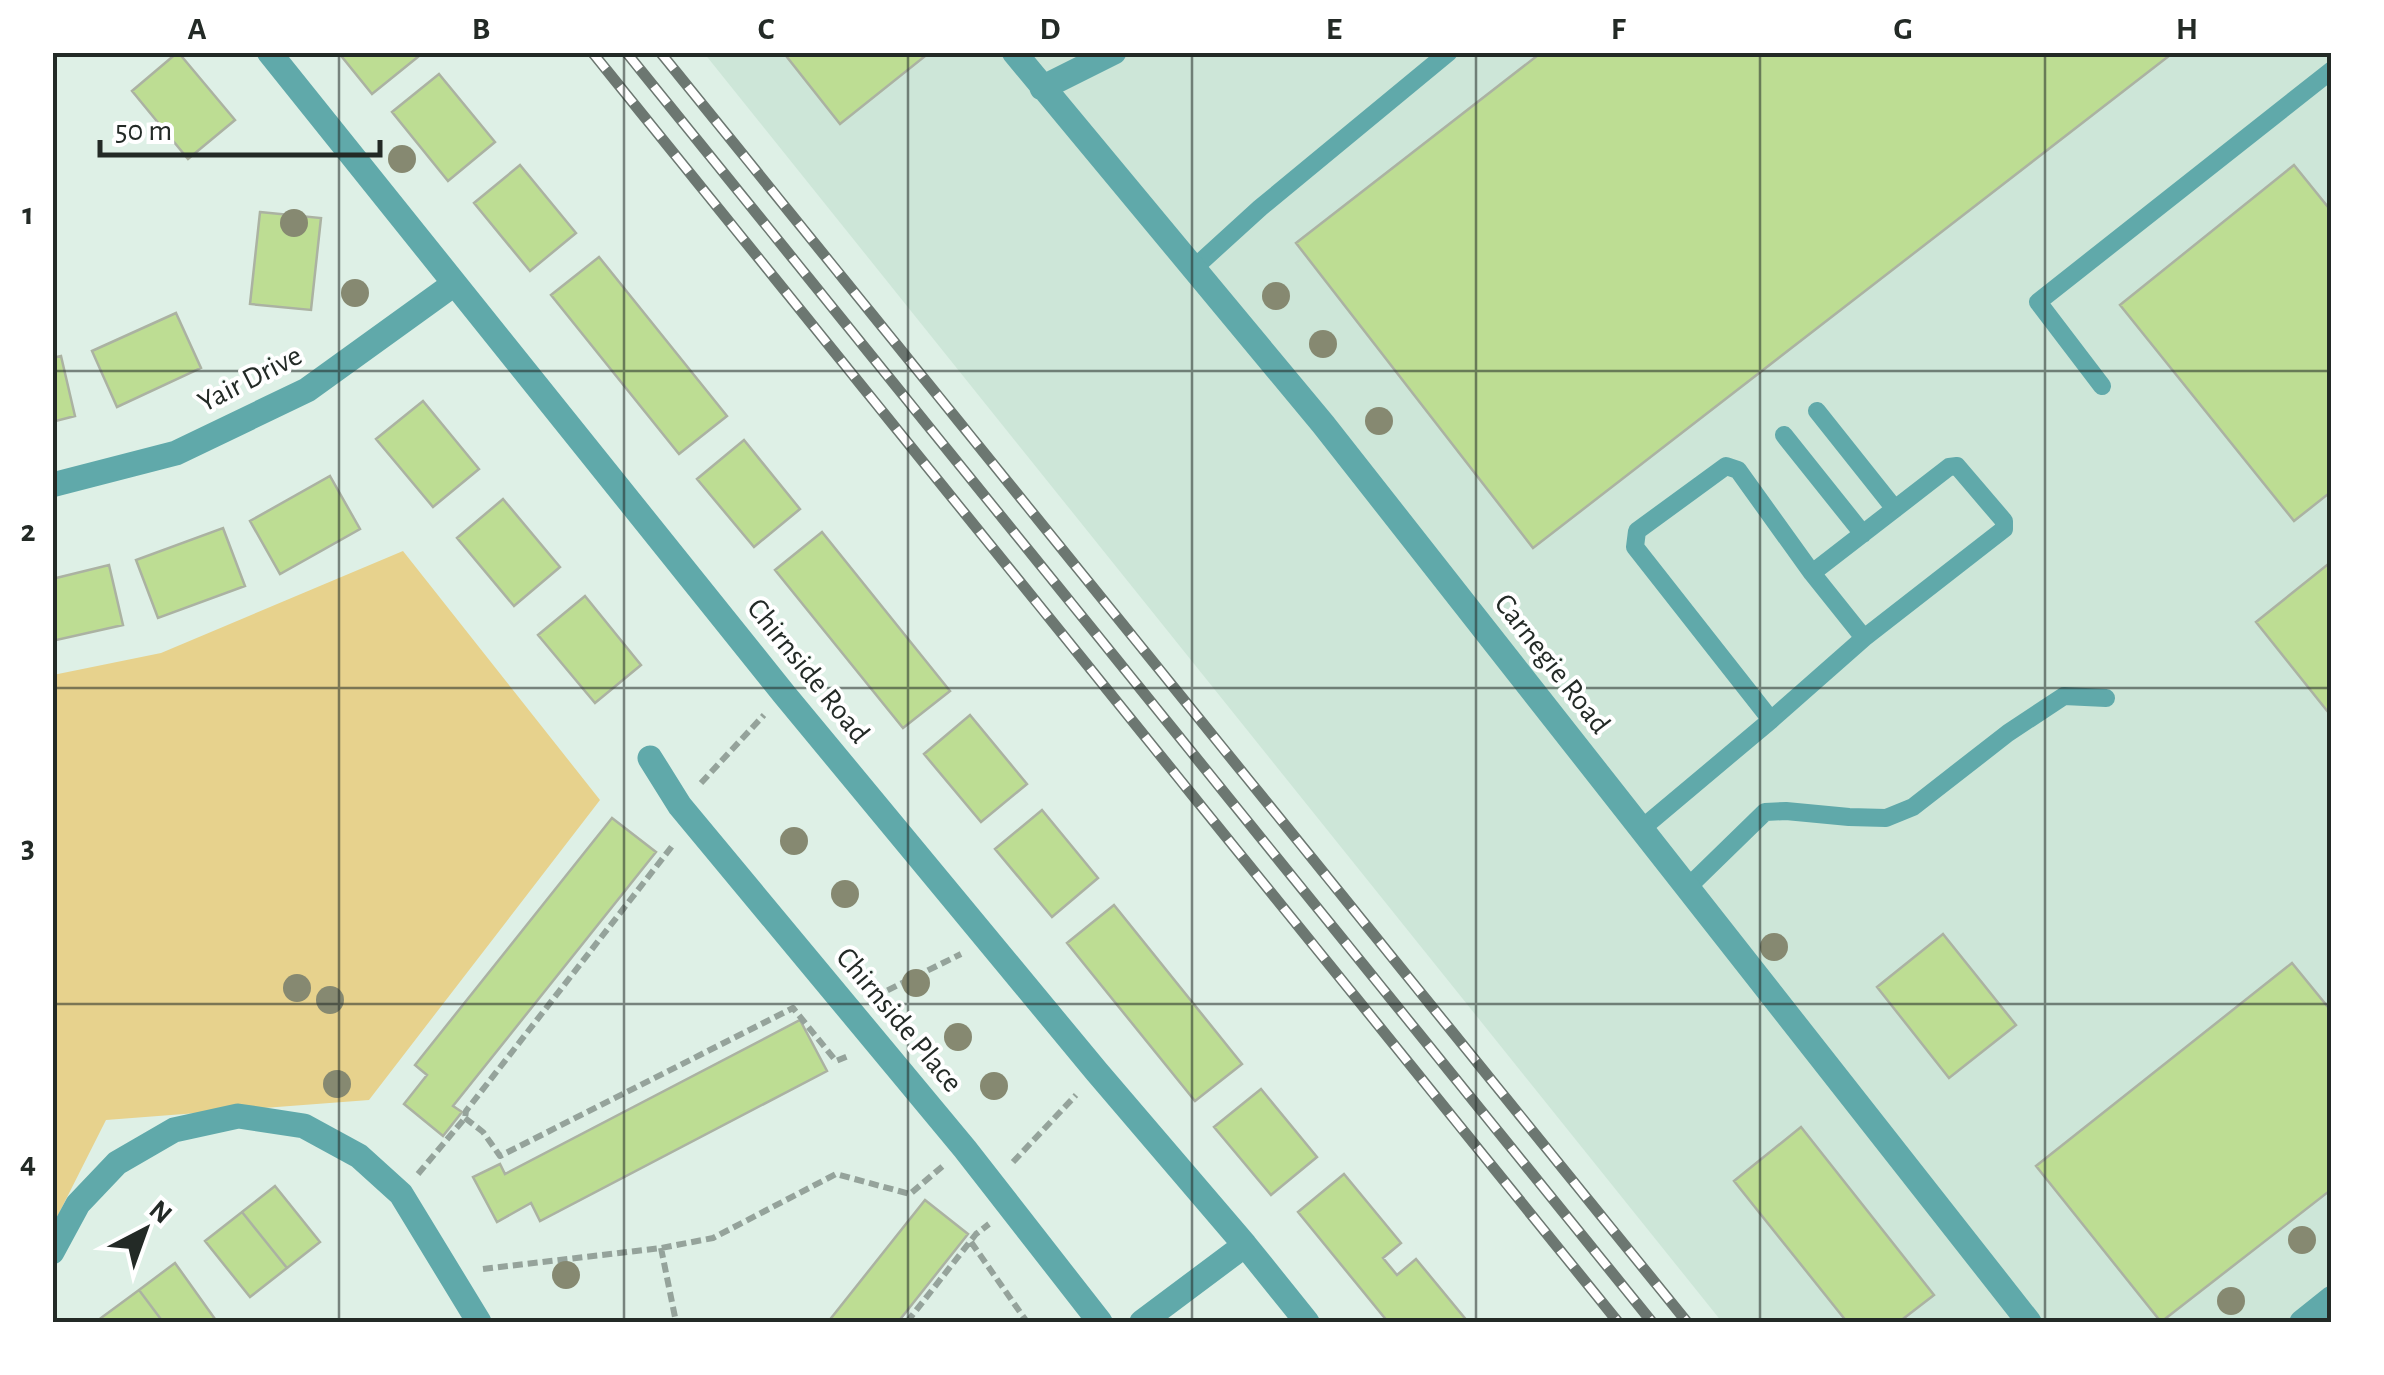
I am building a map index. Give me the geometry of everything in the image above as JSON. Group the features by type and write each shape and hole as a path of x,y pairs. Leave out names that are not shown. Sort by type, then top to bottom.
{"street":[{"name":"Chirnside Road","path":"268,52 784,694 1307,1322"},
{"name":"Carnegie Road","path":"1014,52 1323,424 2029,1322"},
{"path":"1042,88 1114,52"},
{"name":"Yair Drive","path":"52,485 176,452 308,390 454,284"},
{"name":"Chirnside Place","path":"650,758 686,814 965,1149 1100,1322"},
{"path":"52,1252 78,1204 118,1163 174,1130 238,1116 304,1126 359,1156 401,1194 479,1322"},
{"path":"1142,1322 1245,1245"},
{"path":"2302,1322 2332,1298"}],"lane":[{"path":"1192,269 1449,52"},
{"path":"2102,386 2038,302 2332,70"},
{"path":"1817,411 1895,509"},
{"path":"1784,435 1863,534"},
{"path":"1771,720 1634,547 1637,531 1726,466 1738,470 1864,638"},
{"path":"1640,830 1864,638 2004,529 2004,521 1957,466 1949,466 1812,573"},
{"path":"1687,888 1766,812 1886,818 1914,807 2008,733 2064,696 2106,698"}],"path":[{"path":"401,1194 465,1118 466,1111 686,814 784,694"},
{"path":"848,1010 990,940"},
{"path":"465,1118 484,1132 500,1156 793,1008 836,1061 878,1045"},
{"path":"992,1184 1097,1072"},
{"path":"448,1273 713,1238 836,1174 910,1194 965,1149"},
{"path":"907,1322 976,1234 1010,1207"},
{"path":"970,1242 1027,1322"},
{"path":"660,1248 676,1322"}],"shaded area":[{"path":"704,53 2331,53 2331,1322 1722,1322"},
{"path":"403,551 600,800 369,1100 106,1120 53,1225 53,675 161,653"}],"building":[{"path":"178,52 235,120 188,159 132,91"},
{"path":"338,52 416,52 419,56 372,94"},
{"path":"783,52 929,52 929,53 840,124"},
{"path":"1542,52 2174,52 1533,548 1296,243"},
{"path":"439,74 495,142 448,181 392,112"},
{"path":"520,165 576,233 530,271 474,203"},
{"path":"2294,165 2332,212 2332,491 2294,521 2120,305"},
{"path":"260,212 321,218 311,310 250,304"},
{"path":"599,257 727,416 679,454 551,295"},
{"path":"176,313 201,368 117,407 92,351"},
{"path":"61,356 75,416 52,422 52,358"},
{"path":"423,401 479,469 433,507 376,439"},
{"path":"744,440 800,509 754,547 697,479"},
{"path":"330,476 360,529 280,574 250,521"},
{"path":"503,499 560,567 514,606 457,538"},
{"path":"223,528 245,586 158,618 136,560"},
{"path":"822,532 950,691 903,728 775,570"},
{"path":"2332,561 2332,717 2256,622"},
{"path":"109,565 123,625 52,641 52,579"},
{"path":"585,596 641,665 595,703 538,635"},
{"path":"970,715 1027,784 981,822 924,754"},
{"path":"1042,810 1098,878 1052,917 995,849"},
{"path":"612,818 656,852 453,1106 462,1112 443,1136 404,1104 427,1075 415,1065"},
{"path":"1114,905 1242,1064 1195,1101 1067,943"},
{"path":"1943,934 2016,1025 1949,1078 1877,987"},
{"path":"2292,963 2332,1012 2332,1189 2161,1322 2036,1166"},
{"path":"800,1020 827,1071 540,1221 531,1203 497,1222 473,1177 500,1164 505,1174"},
{"path":"1261,1089 1317,1157 1271,1195 1214,1127"},
{"path":"1801,1127 1934,1295 1899,1322 1847,1322 1734,1181"},
{"path":"1344,1174 1401,1243 1383,1258 1397,1275 1416,1259 1468,1322 1388,1322 1298,1212"},
{"path":"275,1186 320,1242 287,1268 242,1212"},
{"path":"925,1200 968,1234 898,1322 828,1322"},
{"path":"242,1212 287,1268 250,1297 205,1241"},
{"path":"175,1263 215,1319 163,1322 139,1290"},
{"path":"139,1290 163,1322 104,1322 101,1318"}],"railway":[{"path":"592,52 1618,1322"},
{"path":"626,52 1652,1322"},
{"path":"660,52 1687,1322"}]}
